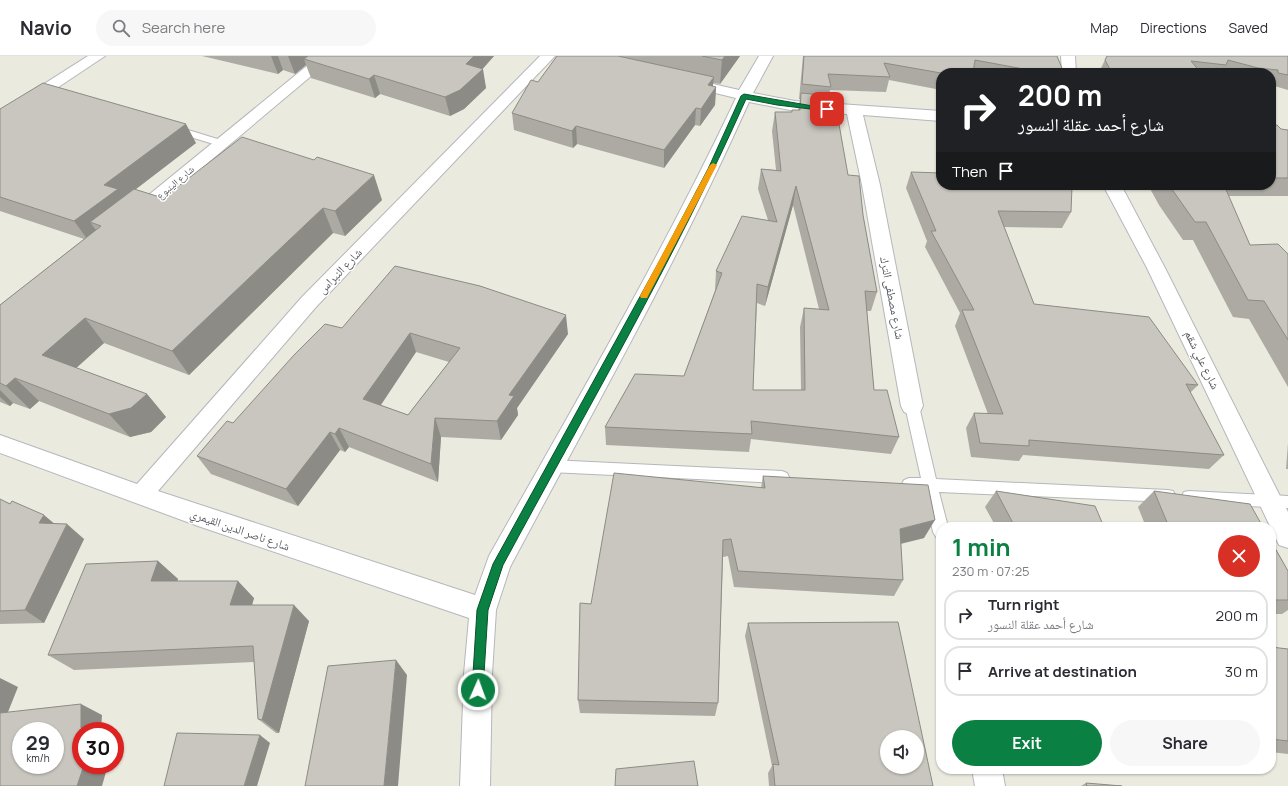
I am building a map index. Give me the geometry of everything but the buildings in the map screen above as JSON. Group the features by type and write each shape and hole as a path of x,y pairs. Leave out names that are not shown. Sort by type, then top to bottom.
{"street":[{"path":"0,119 98,56"},
{"name":"شارع الينبوع","path":"124,223 328,56"},
{"name":"شارع النبراس","path":"141,495 309,302 508,95 548,56"},
{"path":"475,786 478,674 483,610 498,564 550,466 677,236 711,169 744,96 766,56"},
{"path":"1068,56 1069,68"},
{"path":"671,78 744,96 796,106 936,116"},
{"name":"شارع مصطفى الترك","path":"854,111 872,192 912,406"},
{"name":"شارع علي شقم","path":"1115,190 1280,502 1288,537"},
{"name":"شارع ناصر الدين القيمري","path":"0,444 323,558 483,610"},
{"path":"988,774 990,786"}],"lane":[{"path":"46,90 61,95"},
{"path":"162,126 220,143"},
{"name":"شارع مصطفى الترك","path":"912,406 939,522"},
{"path":"550,466 796,478"},
{"path":"898,483 1280,502"}],"slow traffic":[{"path":"644,296 713,165"}],"route":[{"path":"478,690 483,610 498,564 550,466 663,262 711,169 744,96 796,106 827,109"}]}
